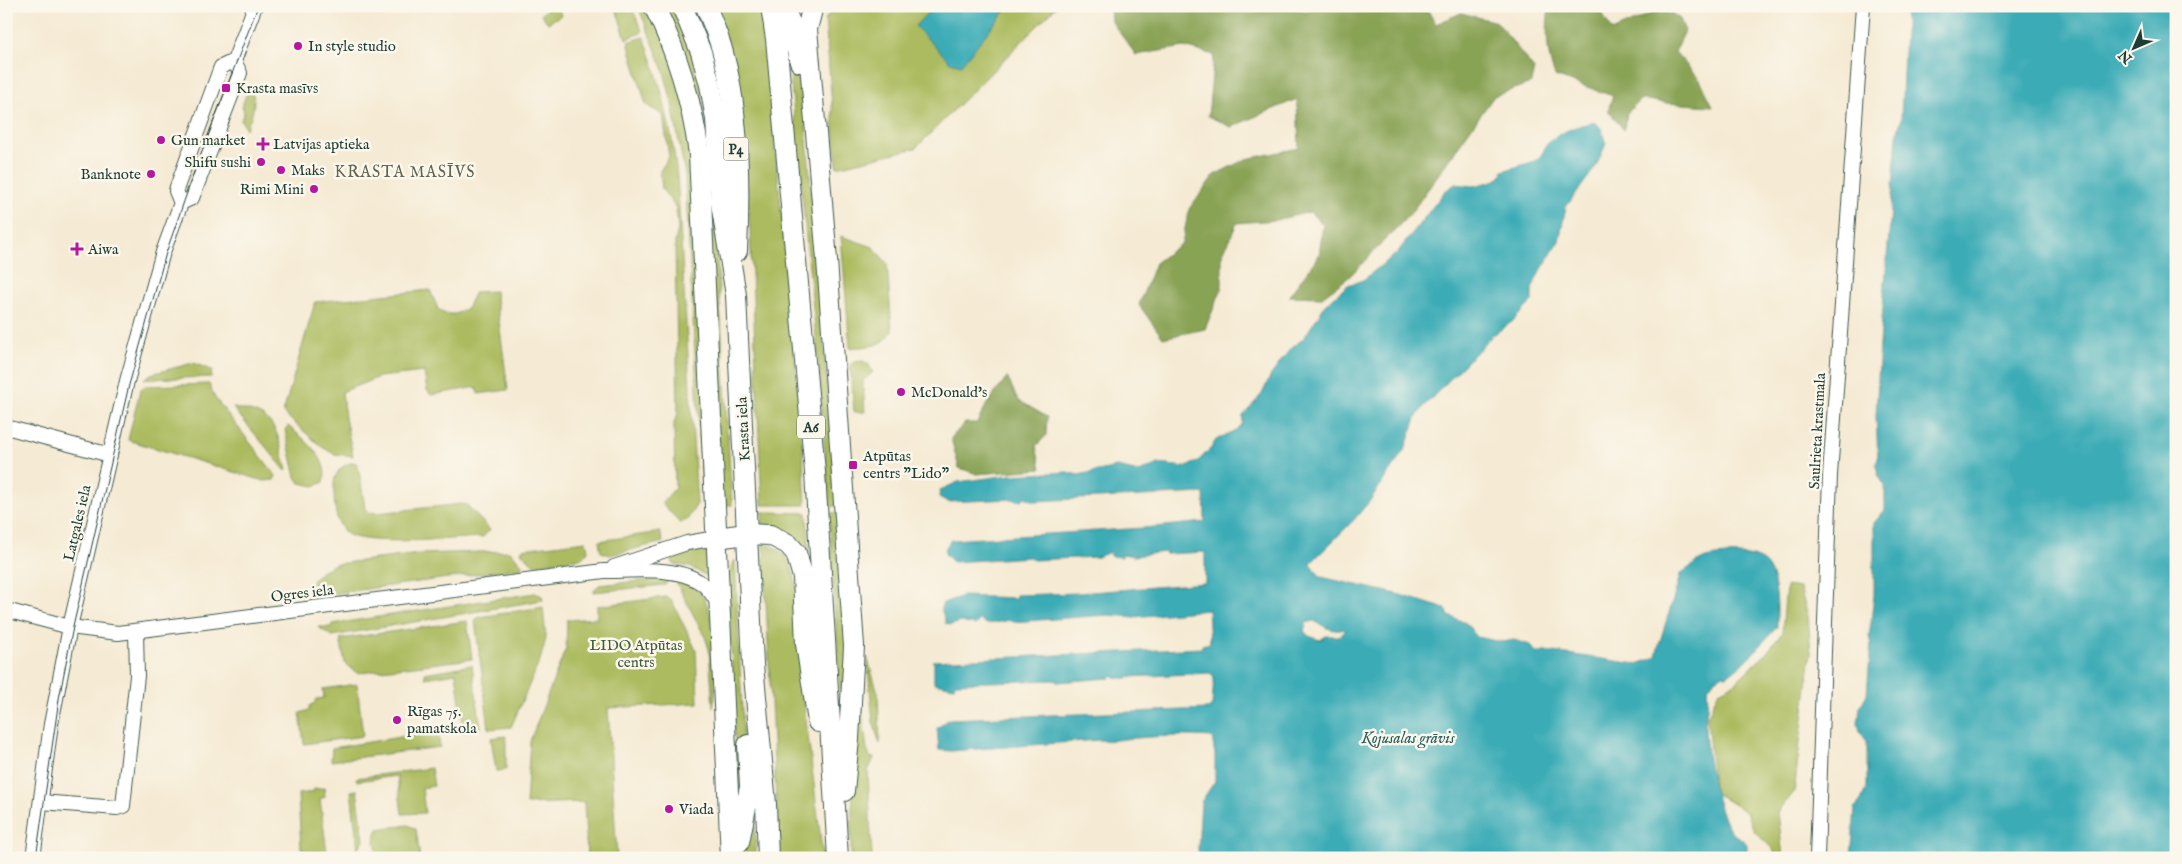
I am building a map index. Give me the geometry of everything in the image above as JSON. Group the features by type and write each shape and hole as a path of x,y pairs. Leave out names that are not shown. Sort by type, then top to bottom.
{"highway":[{"path":"654,6 679,62 696,131 705,272 731,858"},
{"name":"Krasta iela","path":"682,6 701,52 710,85 716,119 722,204 736,295 754,665 766,804 768,858"},
{"name":"P4","path":"706,6 723,53 735,118 739,203 736,295"},
{"name":"A6","path":"771,6 815,463 838,853"},
{"path":"783,6 791,25 815,122"},
{"path":"813,6 807,29 827,260 854,646 849,739 838,853"},
{"path":"716,538 747,534 770,535 779,539 796,553 800,562 806,644 838,853"},
{"path":"736,858 750,787 748,738 754,665"}],"street":[{"name":"Latgales iela","path":"33,858 51,724 70,627 127,382 163,252 181,203 176,191 221,67 234,61 255,6"},
{"name":"Saulrieta krastmala","path":"1817,858 1830,475 1863,6"},
{"name":"Latgales iela","path":"181,203 192,198 240,73 234,61"},
{"path":"6,427 110,455"},
{"name":"Ogres iela","path":"604,571 687,543 716,538"},
{"name":"Ogres iela","path":"6,610 70,627 118,633 604,571 670,572 690,576 707,587 720,605"},
{"path":"41,802 120,808 123,806 137,676 136,631"}],"green space":[{"path":"551,6 557,6 561,15 548,23 541,14"},
{"path":"615,6 631,6 642,31 641,33 626,39"},
{"path":"638,6 675,6 691,48 701,84 715,222 732,505 723,505 703,499 685,174 671,99 663,68"},
{"path":"715,6 760,6 763,16 801,422 806,505 762,505 750,228 739,87"},
{"path":"837,6 1057,6 916,148 837,167 825,19"},
{"path":"1110,6 1298,6 1305,12 1325,6 1387,6 1393,12 1397,6 1425,6 1436,24 1461,13 1497,22 1534,69 1531,83 1494,96 1411,213 1349,277 1322,297 1289,296 1319,255 1323,225 1310,212 1276,220 1237,223 1222,256 1222,288 1205,329 1163,338 1139,305 1155,263 1182,243 1189,209 1214,175 1246,159 1299,148 1297,99 1231,127 1208,116 1214,55 1184,47 1136,55 1111,21"},
{"path":"1549,6 1598,6 1612,31 1659,10 1679,17 1685,31 1675,52 1700,80 1713,106 1666,103 1641,99 1627,113 1624,130 1608,110 1613,96 1555,76 1548,42"},
{"path":"788,32 805,114 837,506 829,506 818,358 786,33"},
{"path":"644,37 665,105 677,175 697,504 687,520 680,523 662,503 675,488 674,422 678,414 675,242 678,229 676,208 662,189 660,171 669,157 663,115 646,105 628,42"},
{"path":"251,90 254,104 246,129 241,120 244,112 242,106 247,92"},
{"path":"841,236 873,247 887,263 892,331 884,341 874,345 850,348"},
{"path":"430,290 438,309 445,314 456,314 467,308 475,292 495,291 508,390 478,394 477,387 431,395 427,390 424,372 379,377 342,392 353,456 334,454 322,447 283,413 315,302"},
{"path":"863,361 868,364 873,372 863,381 865,412 854,412 850,365 854,362"},
{"path":"193,363 212,370 211,377 144,379 151,374"},
{"path":"1007,377 1018,400 1047,417 1046,436 1036,446 1041,469 977,474 959,468 951,438 965,423 977,423 987,404"},
{"path":"209,384 215,398 274,473 276,476 274,480 264,481 128,440 140,390 145,386"},
{"path":"233,408 259,414 273,427 277,435 286,471"},
{"path":"288,426 308,443 319,457 325,473 324,482 314,486 300,483 296,477 285,430"},
{"path":"354,462 358,464 365,508 368,512 377,513 461,504 467,505 490,530 483,537 411,541 370,540 346,533 337,517 334,481 342,467"},
{"path":"762,512 807,513 809,552 787,531 763,524"},
{"path":"829,513 838,513 848,648 843,738"},
{"path":"660,532 663,542 610,555 601,552 599,541"},
{"path":"586,541 588,551 582,558 534,565 521,552 522,549"},
{"path":"763,544 772,546 783,553 790,562 797,586 804,703 823,858 779,858"},
{"path":"706,548 707,576 690,567 673,564 672,556"},
{"path":"510,551 522,565 522,568 330,594 326,589 312,590 312,581 321,571 336,564 419,554"},
{"path":"735,560 744,755 738,816 728,578"},
{"path":"668,578 668,582 665,585 593,592 599,585"},
{"path":"674,578 688,583 699,591 711,618 715,652 715,699 713,707 709,649 705,637"},
{"path":"1786,586 1800,588 1808,616 1811,653 1794,792 1778,812 1783,858 1776,858 1773,849 1755,832 1746,812 1714,792 1707,717 1719,691 1733,684 1764,656 1782,633"},
{"path":"535,593 542,596 543,600 332,636 318,627 331,627 332,624"},
{"name":"LIDO Atpūtas centrs","path":"666,597 671,599 696,650 698,703 608,708 617,858 587,858 584,802 526,804 530,741 566,648 567,620 597,618 597,606"},
{"path":"543,607 546,639 540,660 511,727 489,729 475,620 480,617"},
{"path":"467,621 472,659 357,673 345,663 340,639"},
{"path":"867,657 878,693 880,744 873,722"},
{"path":"472,665 481,728 464,732 456,673 425,678 425,673"},
{"path":"357,684 363,736 304,744 300,713 310,710 309,706 316,702 316,699 324,698 323,689"},
{"path":"860,694 867,750 870,757 874,758 868,771 872,858 851,858 851,826"},
{"path":"438,731 440,747 331,761 332,748"},
{"path":"506,736 506,770 496,771 491,738"},
{"path":"431,768 434,786 422,788 425,813 402,814 397,776 357,781 356,778"},
{"path":"324,788 325,797 320,799 327,853 308,855 301,848 298,794 314,792 314,789"},
{"path":"357,790 364,840 358,849 351,791"},
{"path":"752,804 754,806 756,858 742,858"},
{"path":"408,825 416,829 420,858 380,858 375,843 378,829"}],"water":[{"path":"929,6 1009,6 961,65 950,62 915,26 931,9"},
{"path":"1906,6 2176,6 2176,858 1851,858 1855,808 1860,803 1867,786 1867,742 1860,731 1858,723 1860,707 1867,694 1871,643 1869,638 1874,595 1874,523 1885,510 1885,486 1878,475 1876,464 1878,458 1876,416 1897,136 1901,119"},
{"name":"Kojusalas grāvis","path":"1589,123 1596,123 1601,128 1606,144 1595,168 1566,207 1559,241 1537,277 1532,289 1532,302 1513,321 1493,335 1424,406 1416,418 1405,449 1369,502 1311,563 1321,577 1397,594 1446,609 1449,616 1466,623 1477,637 1502,642 1514,640 1530,645 1536,652 1553,652 1637,664 1656,656 1680,574 1706,558 1739,555 1756,558 1763,562 1768,567 1774,580 1777,627 1746,661 1727,676 1722,675 1714,680 1707,690 1708,703 1705,724 1709,766 1717,800 1729,827 1735,835 1747,844 1747,858 1199,858 1201,802 1215,781 1215,754 1212,737 1132,738 951,751 939,750 937,728 949,719 1208,709 1212,706 1214,677 1210,673 1127,678 1116,678 1113,675 1110,678 1058,682 1057,680 955,683 954,687 934,683 934,663 932,661 1202,648 1202,645 1210,643 1208,610 1134,617 1108,615 1013,622 1011,620 987,624 980,620 975,625 961,622 951,625 946,624 941,608 943,603 963,596 1016,598 1016,595 1079,593 1205,583 1205,552 1166,554 1164,552 1134,556 1122,554 1122,557 1110,556 1110,552 1098,557 1033,560 1030,557 953,562 944,550 951,540 1144,528 1205,522 1204,493 1035,501 1025,497 1021,501 1013,499 948,502 939,497 940,490 958,482 1010,475 1068,472 1078,475 1117,467 1139,472 1158,464 1185,467 1197,462 1216,440 1242,425 1243,416 1262,394 1271,375 1290,349 1303,339 1326,304 1348,285 1363,280 1397,253 1445,191 1455,184 1474,186 1500,178 1503,171 1540,158 1551,140 1567,131","holes":["1314,621 1332,630 1344,629 1345,631 1340,636 1326,636 1320,640 1309,636 1304,631 1306,623"]}],"tram line":[{"path":"36,858 59,699 73,627 129,385 166,253 195,170 258,6"}],"place":[{"name":"In style studio","path":"298,46"},
{"name":"Krasta masīvs","path":"226,88"},
{"name":"Gun market","path":"161,140"},
{"name":"Latvijas aptieka","path":"263,144"},
{"name":"Shifu sushi","path":"261,162"},
{"name":"Maks","path":"281,170"},
{"name":"Banknote","path":"151,174"},
{"name":"Rimi Mini","path":"314,189"},
{"name":"Aiwa","path":"77,249"},
{"name":"McDonald's","path":"901,392"},
{"name":"Atpūtas centrs \"Lido\"","path":"853,465"},
{"name":"Rīgas 75. pamatskola","path":"397,720"},
{"name":"Viada","path":"669,809"}],"district":[{"name":"KRASTA MASĪVS","path":"405,171"}]}
